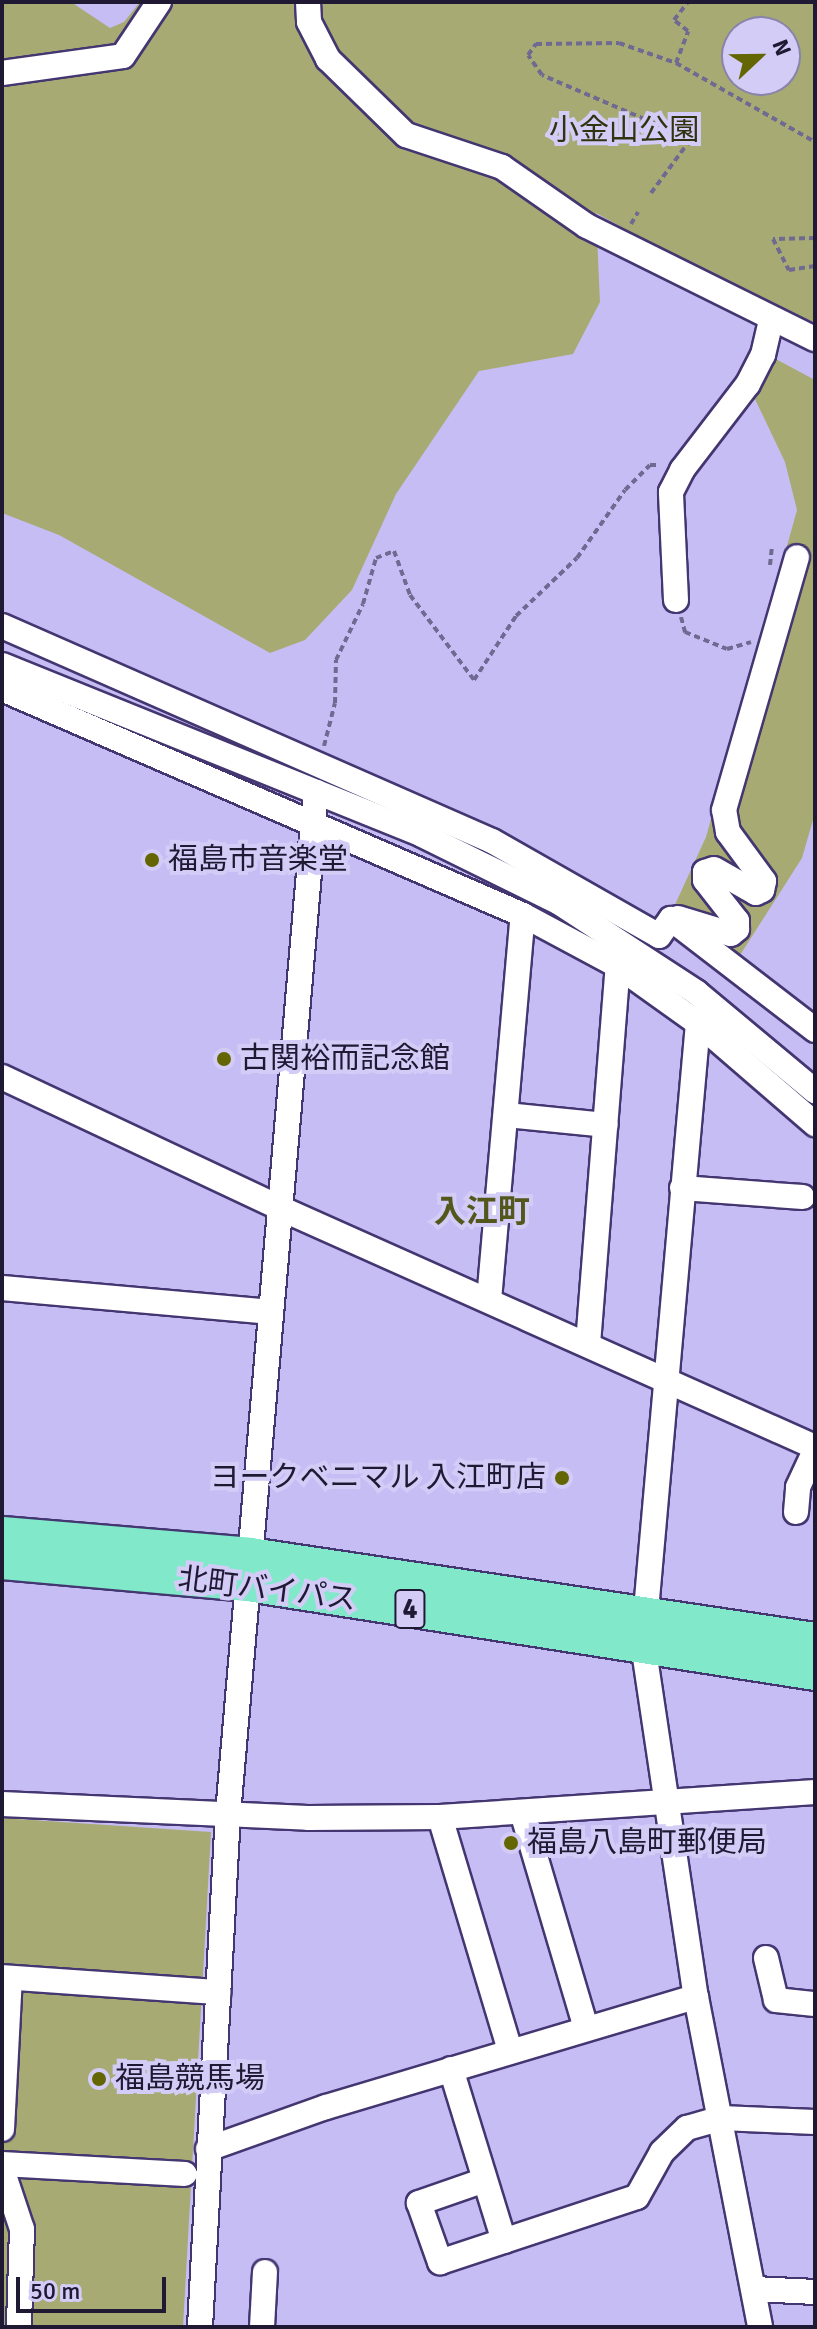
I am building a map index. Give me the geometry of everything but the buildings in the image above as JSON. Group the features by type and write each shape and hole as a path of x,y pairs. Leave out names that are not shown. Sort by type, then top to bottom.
{"highway":[{"name":"北町バイパス","path":"2,1534 644,1628 815,1640"},
{"name":"北町バイパス","path":"2,1562 249,1569"},
{"name":"北町バイパス","path":"644,1628 815,1673"}],"street":[{"path":"2,73 123,56 159,2"},
{"path":"308,2 309,22 328,59 406,135 502,167 587,226 815,339"},
{"path":"676,600 671,492 682,470 748,384 763,355 771,319"},
{"path":"659,936 681,916 731,934 737,929 705,872 714,869 756,893 762,890 764,881 728,832 724,810 797,557"},
{"path":"2,626 492,841 659,936"},
{"path":"2,665 422,835 612,935 696,992 815,1091"},
{"path":"2,689 523,915 618,966 698,1023 815,1124"},
{"path":"200,2327 228,1814 316,792"},
{"path":"489,1300 523,915"},
{"path":"659,936 671,919 815,1030"},
{"path":"588,1344 618,966"},
{"path":"698,1023 644,1628 665,1800 696,1997 760,2327"},
{"path":"2,1077 282,1209 588,1344 664,1382 815,1449 798,1487 796,1512"},
{"path":"506,1115 606,1125"},
{"path":"682,1188 803,1197"},
{"path":"2,1288 271,1312"},
{"path":"2,1804 228,1814 440,1817 815,1792"},
{"path":"522,1812 586,2028"},
{"path":"440,1817 510,2051"},
{"path":"766,1958 776,2000 815,2004"},
{"path":"2,2129 6,1978 218,1992"},
{"path":"208,2149 451,2069 696,1997"},
{"path":"451,2069 482,2181 504,2241"},
{"path":"482,2181 419,2203 440,2262 637,2197 662,2152 687,2128 721,2118 815,2122"},
{"path":"19,2327 22,2229 2,2166 185,2174"},
{"path":"262,2327 265,2272"},
{"path":"754,2289 815,2292"}],"path":[{"path":"676,63 688,31 674,20 688,2"},
{"path":"651,193 691,139 542,75 528,55 536,44 619,43 676,63 815,142"},
{"path":"815,238 773,239 789,270 815,266"},
{"path":"320,765 335,703 336,660 363,604 376,558 394,551 410,595 474,680 516,616 577,558 625,490 650,465 682,470"},
{"path":"769,573 772,546"},
{"path":"676,600 685,632 727,649 740,649 754,640"}],"green space":[{"name":"小金山公園","path":"71,2 110,28 124,22 140,2 815,2 815,322 772,309 596,213 600,302 573,354 479,371 396,494 352,590 305,640 270,653 59,535 2,513 2,4"},
{"path":"772,357 815,380 815,813 802,858 728,974 673,909 706,837 797,510 785,462 753,395"},
{"name":"福島競馬場","path":"2,1818 211,1832 183,2327 2,2327"}],"place":[{"name":"福島市音楽堂","path":"152,860"},
{"name":"古関裕而記念館","path":"224,1059"},
{"name":"ヨークベニマル 入江町店","path":"562,1478"},
{"name":"福島八島町郵便局","path":"511,1843"},
{"name":"福島競馬場","path":"99,2079"}],"district":[{"name":"入江町","path":"482,1212"}]}
